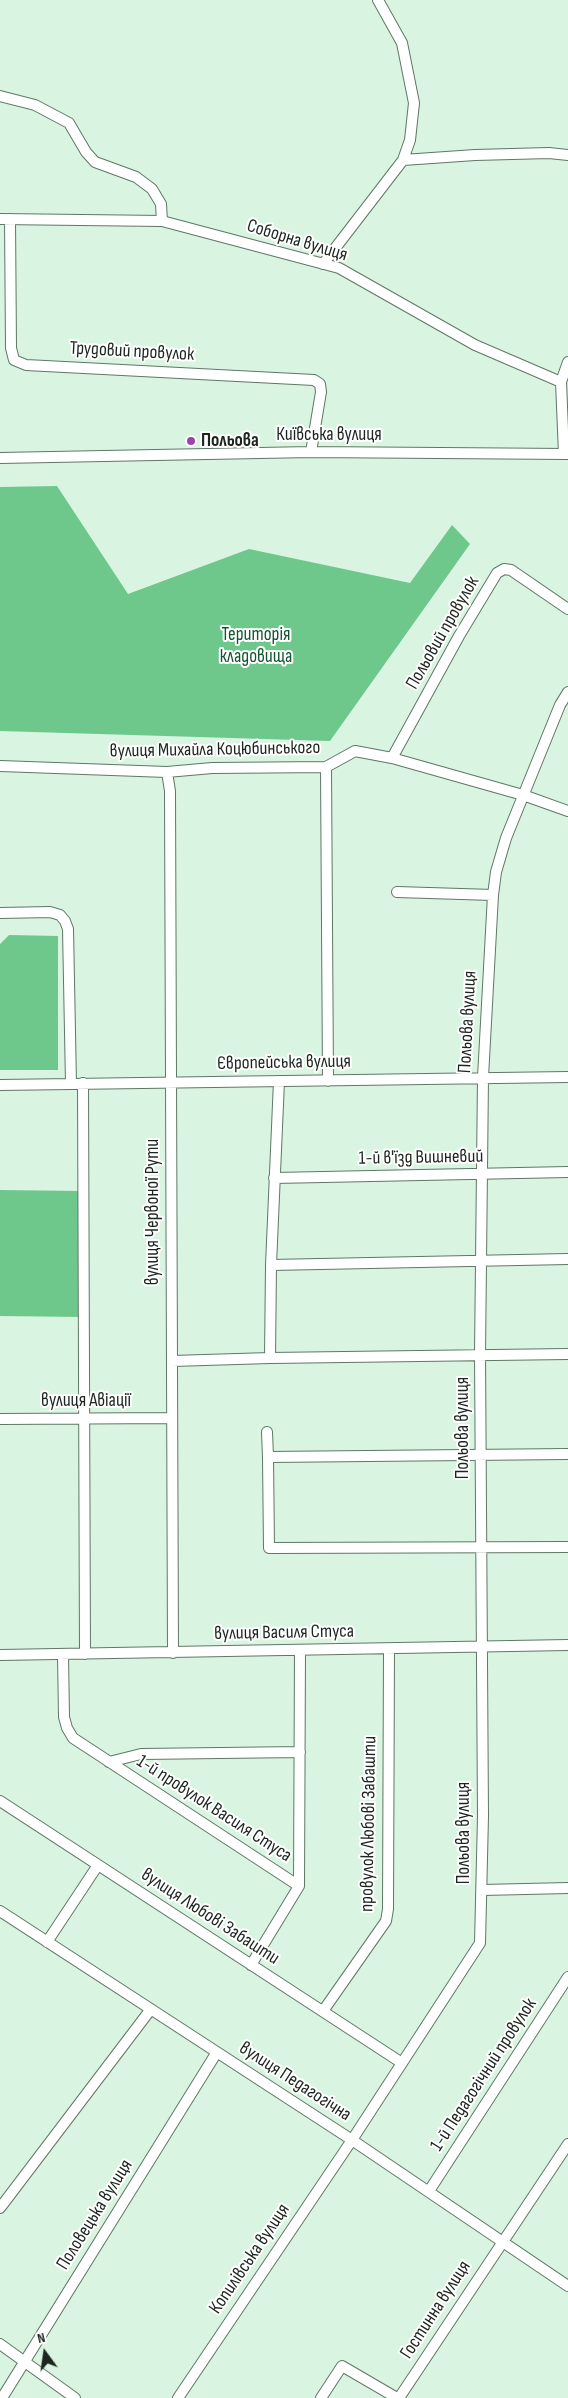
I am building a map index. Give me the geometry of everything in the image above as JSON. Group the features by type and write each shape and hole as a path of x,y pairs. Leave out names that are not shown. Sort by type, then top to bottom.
{"street":[{"path":"323,264 403,160 410,140 414,102 402,43 378,0"},
{"path":"0,96 35,105 69,123 86,152 95,162 136,178 152,189 161,204 162,220"},
{"path":"403,160 475,155 568,155"},
{"name":"Соборна вулиця","path":"5,219 162,220 339,268 475,345 561,382"},
{"name":"Трудовий провулок","path":"5,219 11,348 14,360 26,365 314,380 320,384 321,392 311,452"},
{"path":"566,454 561,382 568,362"},
{"name":"Київська вулиця","path":"0,458 311,452 566,454"},
{"name":"Польовий провулок","path":"392,758 459,636 497,573 504,569 511,570 568,609"},
{"name":"Польова вулиця","path":"352,2140 480,1944 482,1890 482,1549 480,1354 483,1077 493,895 496,872 506,838 560,706 568,692"},
{"name":"вулиця Михайла Коцюбинського","path":"0,766 168,772 212,768 326,767 356,751 392,758 568,811"},
{"path":"326,767 328,1080"},
{"name":"вулиця Червоної Рути","path":"168,772 170,791 173,1653"},
{"path":"397,892 493,895"},
{"path":"0,913 50,912 60,916 65,921 68,929 70,1084"},
{"name":"Європейська вулиця","path":"0,1084 568,1076"},
{"path":"270,1358 271,1265 279,1081"},
{"path":"83,1083 85,1654"},
{"name":"1-й в'їзд Вишневий","path":"274,1178 568,1172"},
{"path":"271,1265 568,1259"},
{"path":"172,1361 480,1354 568,1354"},
{"name":"вулиця Авіації","path":"0,1419 172,1418"},
{"path":"267,1432 269,1548 482,1549 568,1547"},
{"path":"268,1458 568,1454"},
{"name":"вулиця Василя Стуса","path":"0,1655 568,1645"},
{"name":"провулок Любові Забашти","path":"323,2011 386,1921 388,1910 388,1649"},
{"name":"1-й провулок Василя Стуса","path":"252,1965 299,1886 300,1650"},
{"name":"1-й провулок Василя Стуса","path":"63,1654 64,1717 67,1728 73,1738 299,1886"},
{"name":"1-й провулок Василя Стуса","path":"109,1762 141,1754 300,1752"},
{"name":"вулиця Любові Забашти","path":"0,1801 402,2063"},
{"path":"47,1942 98,1865"},
{"path":"482,1890 568,1888"},
{"name":"вулиця Педагогічна","path":"0,1911 352,2140 568,2286"},
{"name":"1-й Педагогічний провулок","path":"429,2191 568,1977"},
{"path":"0,2208 151,2009"},
{"name":"Половецька вулиця","path":"2,2398 217,2052"},
{"name":"Копилівська вулиця","path":"178,2398 352,2140"},
{"name":"Гостинна вулиця","path":"398,2398 568,2144"},
{"path":"0,2344 75,2398"},
{"path":"320,2398 342,2366 398,2398"}],"green space":[{"name":"Територія кладовища","path":"57,486 128,594 249,549 410,583 452,525 470,544 330,741 0,731 0,487"},
{"path":"9,935 58,936 58,1070 0,1070 0,944"},
{"path":"0,1190 80,1191 80,1317 0,1316"}],"place":[{"name":"Польова","path":"191,441"}]}
